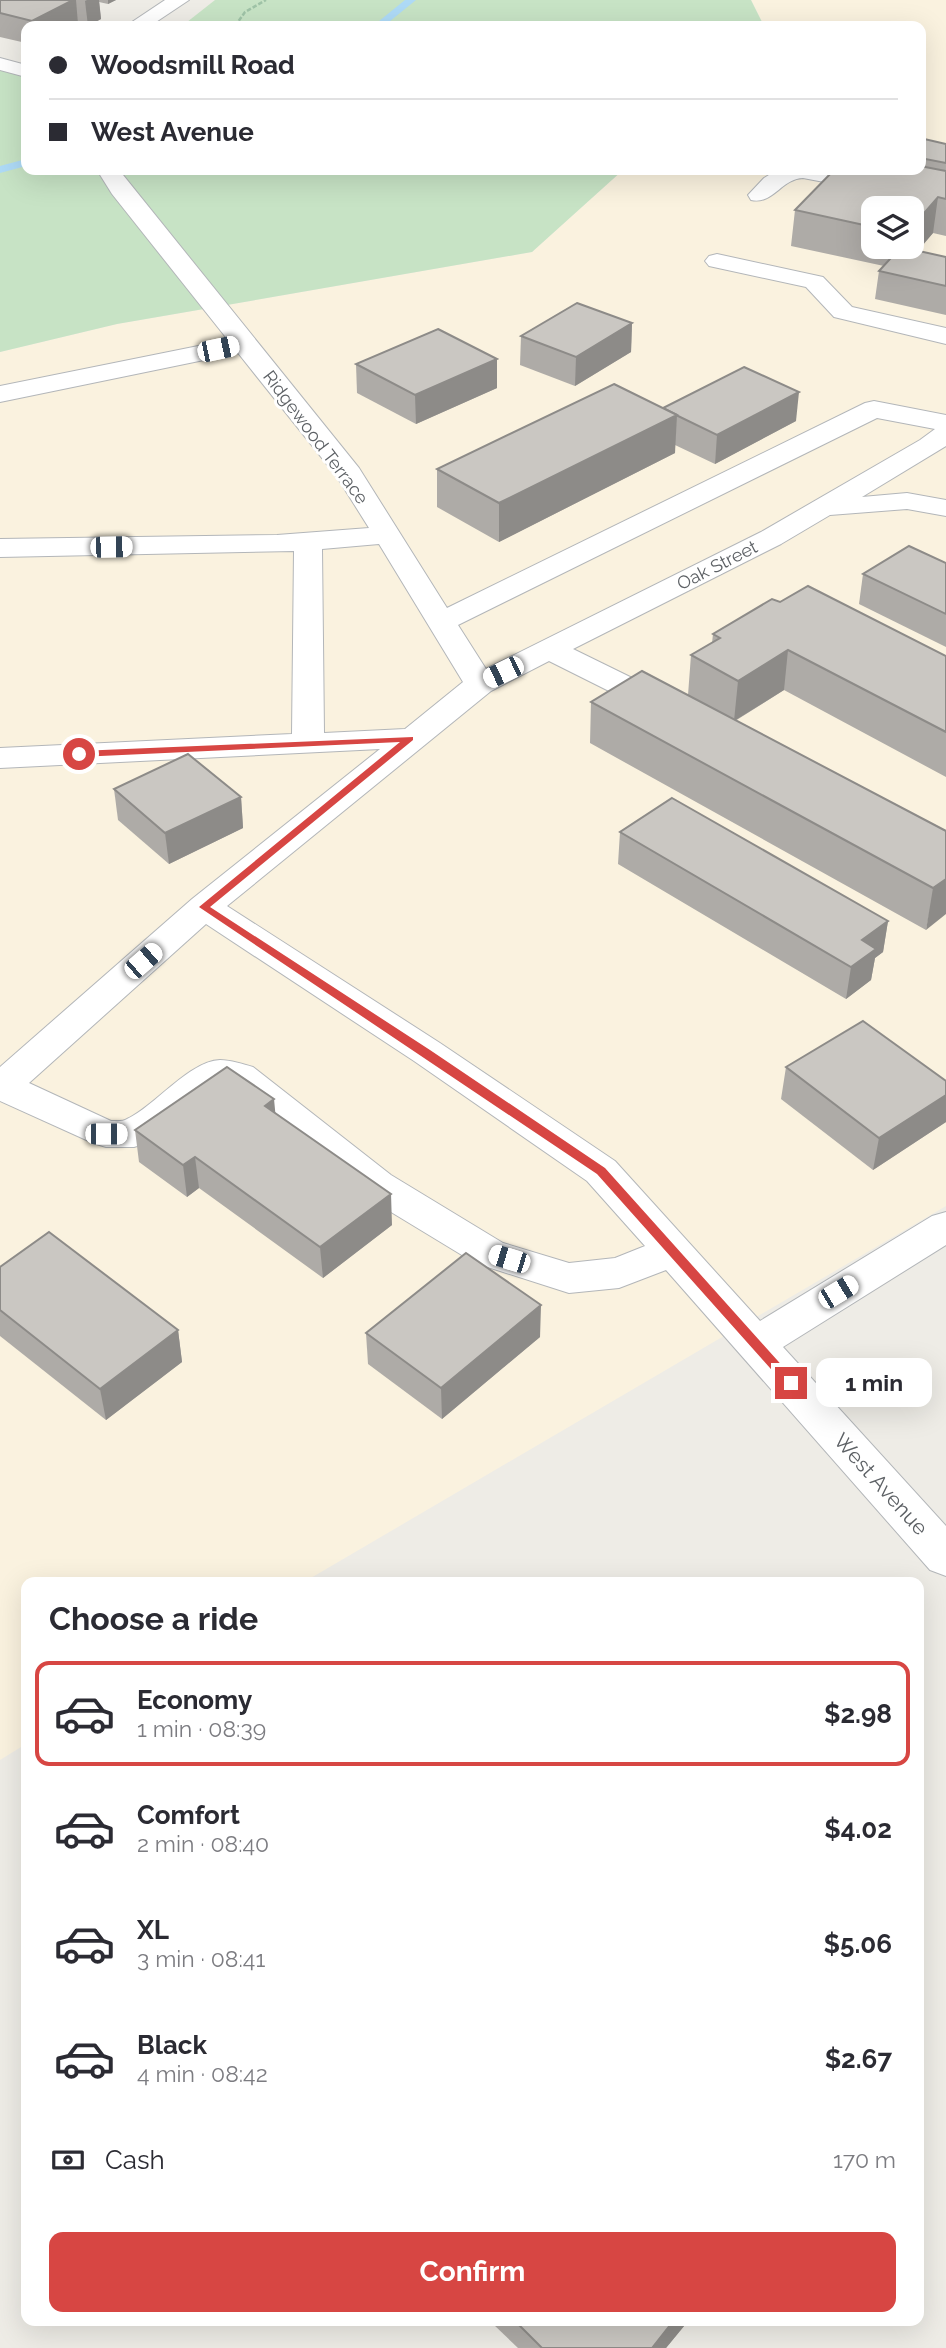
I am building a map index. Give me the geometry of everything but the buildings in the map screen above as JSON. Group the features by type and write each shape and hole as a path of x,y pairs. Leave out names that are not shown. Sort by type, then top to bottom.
{"street":[{"path":"144,21 179,0"},
{"path":"0,64 21,70"},
{"name":"Ridgewood Terrace","path":"111,175 349,474 480,684"},
{"path":"759,195 780,175"},
{"path":"828,175 946,198"},
{"path":"717,261 814,282 843,312 946,336"},
{"path":"0,394 245,344"},
{"path":"442,622 874,409 946,423"},
{"name":"Oak Street","path":"1,1087 204,907 480,684 771,538 930,446 946,433"},
{"path":"821,509 907,500 946,508"},
{"path":"0,548 308,542 388,536"},
{"path":"307,743 308,542"},
{"path":"549,649 691,719"},
{"path":"0,758 410,738"},
{"name":"West Avenue","path":"204,907 426,1052 601,1171 946,1557"},
{"path":"1,1087 106,1134 134,1134 182,1096 219,1073 240,1076 377,1185 489,1253 569,1278 620,1273 673,1251"},
{"path":"756,1345 946,1226"}],"path":[{"path":"239,21 245,12 266,0"}],"shaded area":[{"path":"751,0 946,0 946,1206 313,1577 21,1577 21,1747 0,1760 0,352 117,324 532,252 617,175 926,175 926,21 762,21"}],"green space":[{"path":"215,0 751,0 762,21 188,21"},
{"path":"0,64 21,70 21,175 617,175 532,252 117,324 0,352"}],"waterway":[{"path":"384,21 411,0"},
{"path":"0,170 21,164"}],"route":[{"path":"79,754 410,738 204,907 426,1052 601,1171 791,1383"}]}
